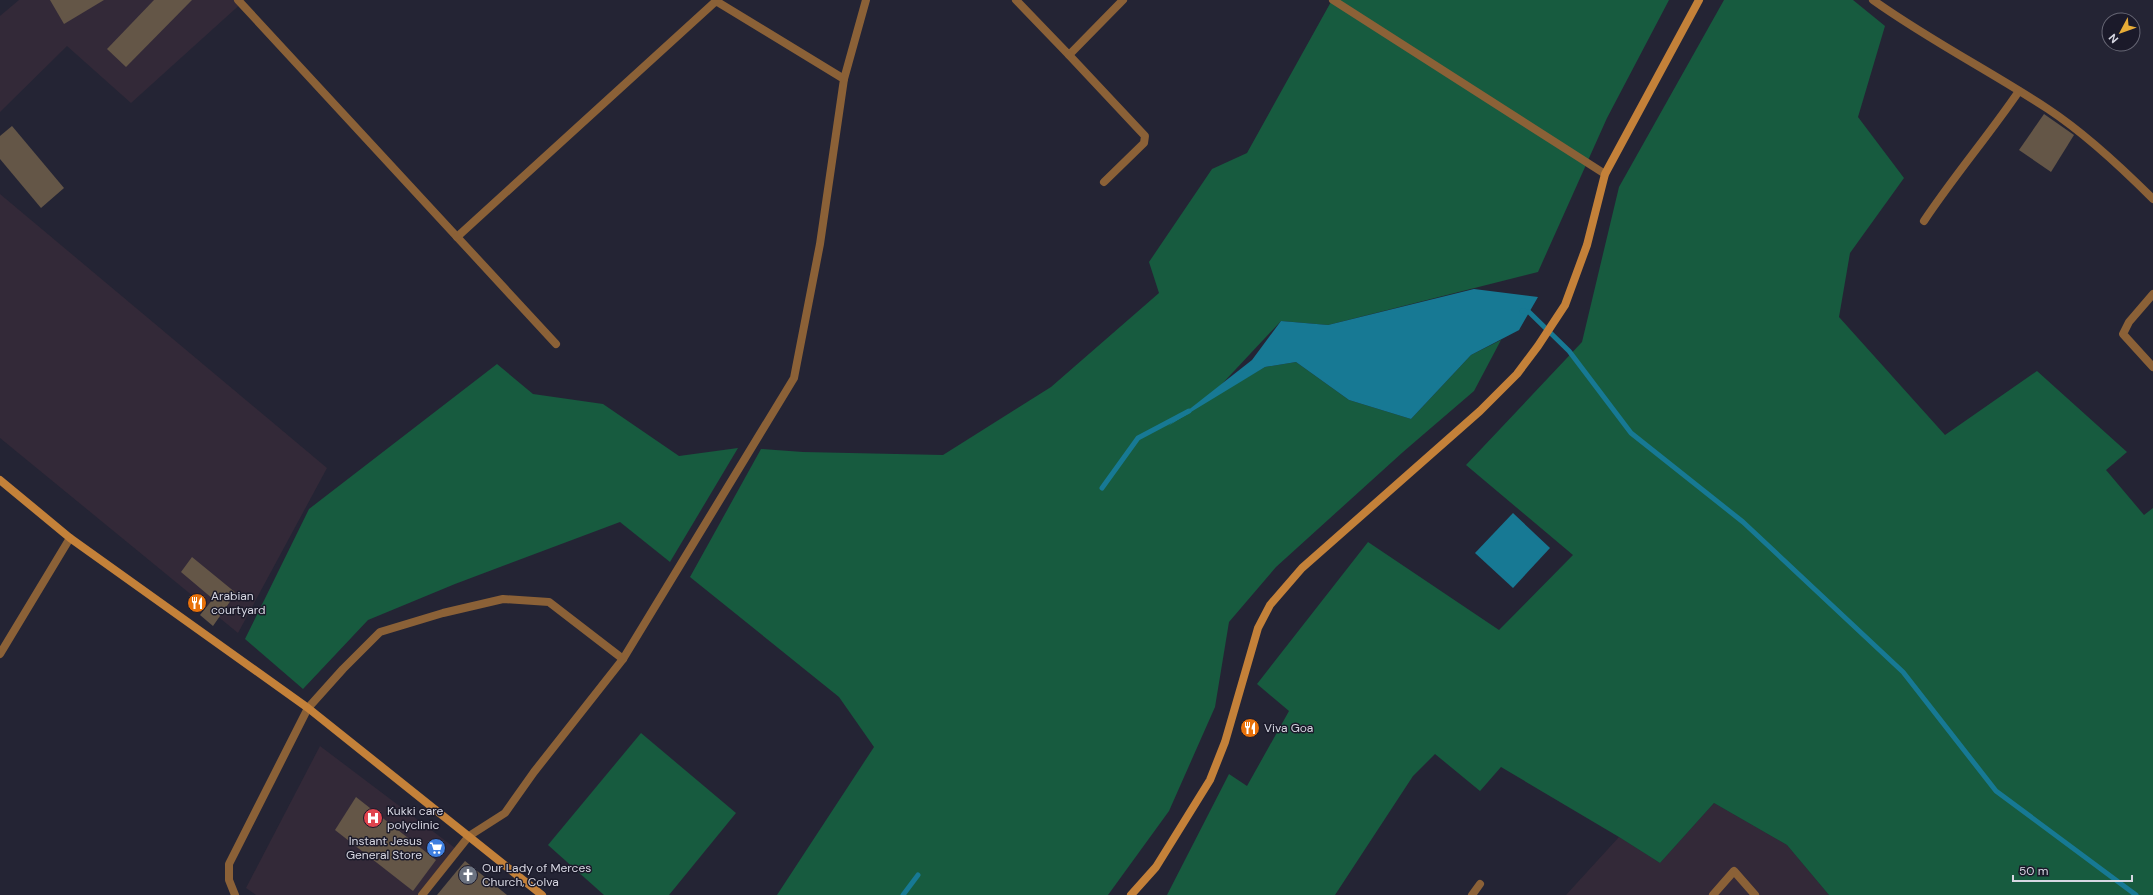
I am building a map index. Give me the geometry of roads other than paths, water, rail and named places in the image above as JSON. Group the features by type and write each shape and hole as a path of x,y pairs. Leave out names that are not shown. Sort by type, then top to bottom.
{"street":[{"path":"238,0 556,344"},
{"path":"422,895 469,836 505,813 534,772 623,659 794,378 820,244 844,79 866,0"},
{"path":"1016,0 1145,136 1144,143 1104,182"},
{"path":"1069,55 1123,0"},
{"path":"1333,0 1605,174"},
{"path":"1131,895 1156,867 1210,780 1225,742 1258,628 1270,605 1302,568 1480,411 1517,374 1538,346 1565,305 1587,245 1605,174 1699,0"},
{"path":"1873,0 1910,27 2049,110 2116,162 2152,198"},
{"path":"457,237 716,1 844,79"},
{"path":"1924,221 1954,177 1999,120 2018,91"},
{"path":"2153,294 2129,322 2123,334 2153,367"},
{"path":"0,480 70,538 308,708 542,895"},
{"path":"0,654 70,538"},
{"path":"235,895 229,880 229,864 308,708 343,669 380,632 443,613 503,599 549,602 623,659"},
{"path":"1713,895 1734,871 1755,895"},
{"path":"1472,895 1480,884"}],"water":[{"path":"1474,289 1538,297 1519,330 1523,328 1471,355 1411,419 1349,400 1296,362 1265,367 1168,426 1252,360 1281,321 1328,325"},
{"path":"1513,513 1550,548 1513,588 1475,553"}],"waterway":[{"path":"1522,311 1529,312 1569,351 1631,433 1743,522 1903,672 1996,791 2136,895"},
{"path":"1102,488 1138,438 1189,411"},
{"path":"903,895 918,875"}],"place":[{"name":"Arabian courtyard","path":"197,603"},
{"name":"Viva Goa","path":"1250,728"},
{"name":"Kukki care polyclinic","path":"373,818"},
{"name":"Instant Jesus General Store","path":"436,848"},
{"name":"Our Lady of Merces Church, Colva","path":"468,875"}]}
